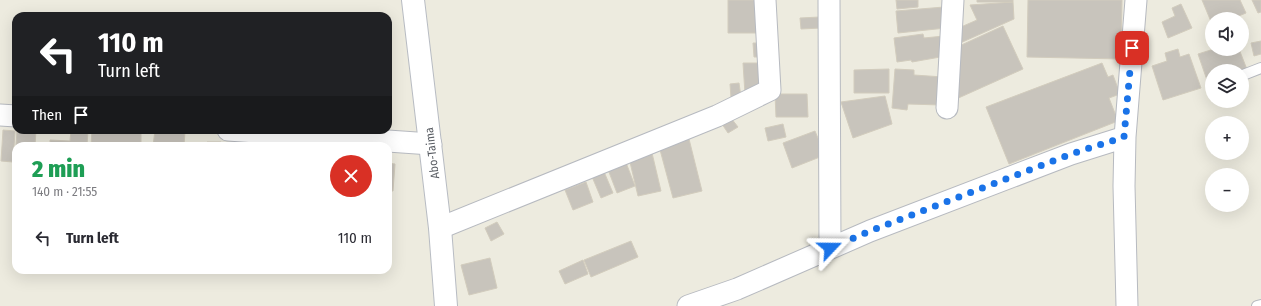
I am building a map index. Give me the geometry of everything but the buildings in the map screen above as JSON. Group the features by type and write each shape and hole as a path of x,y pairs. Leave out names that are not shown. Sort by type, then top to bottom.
{"street":[{"name":"Abo-Taima","path":"413,0 431,144 440,228 446,306"},
{"path":"440,228 717,116 770,90 765,0"},
{"path":"829,0 830,248"},
{"path":"947,108 953,0"},
{"path":"1127,306 1124,137 1140,1"},
{"path":"0,115 12,116"},
{"path":"286,134 431,144"},
{"path":"688,306 737,289 870,231 1071,154 1124,137"}],"lane":[{"path":"1249,73 1261,68"},
{"path":"1257,306 1261,305"}],"route":[{"path":"830,248 870,231 1071,154 1124,137 1132,48"}]}
